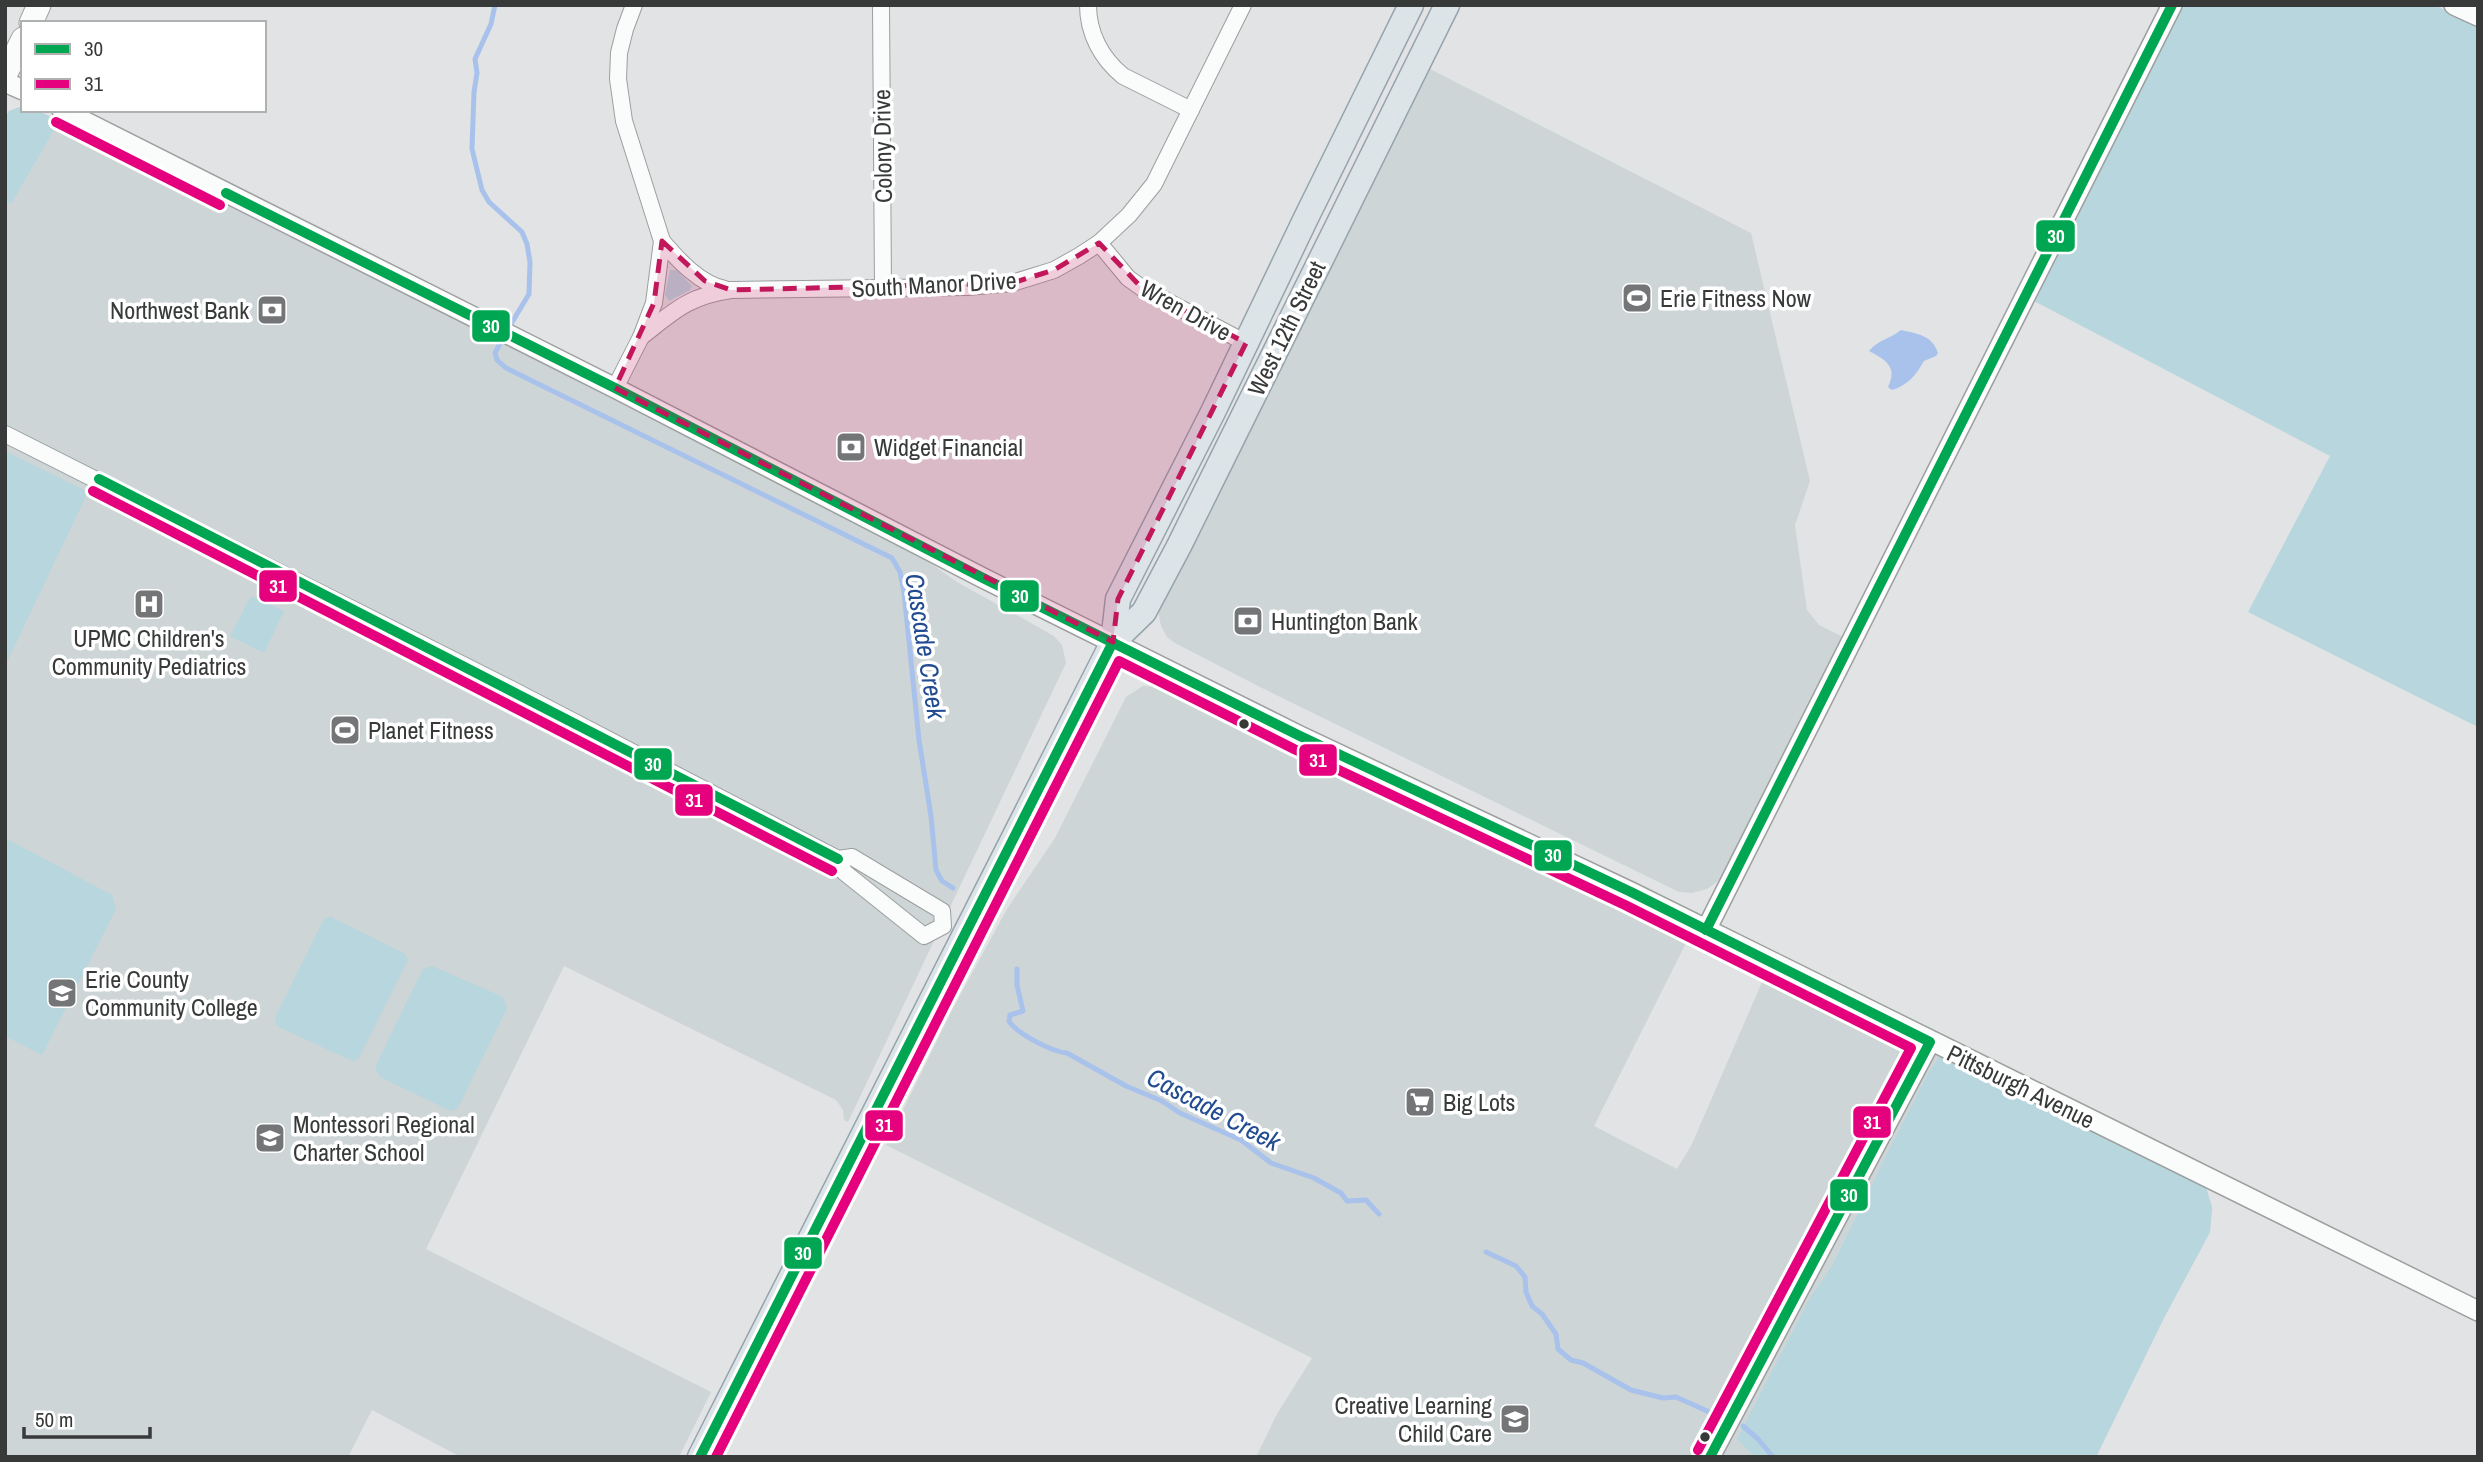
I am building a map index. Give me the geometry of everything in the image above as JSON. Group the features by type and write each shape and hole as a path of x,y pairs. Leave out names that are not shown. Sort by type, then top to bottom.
{"main road":[{"path":"32,21 39,5"},
{"name":"West 12th Street","path":"1112,642 1118,599 1411,5"},
{"name":"West 12th Street","path":"700,1457 953,931 1112,642 1144,612 1157,588 1447,5"},
{"path":"7,69 21,43"}],"street":[{"path":"615,388 641,338 654,303 662,241 624,121 618,79 619,53 634,5"},
{"name":"Colony Drive","path":"881,5 883,288"},
{"path":"1088,5 1088,20 1095,41 1114,68 1123,76 1191,110"},
{"name":"South Manor Drive","path":"641,338 685,303 710,293 731,290 967,287 1012,283 1054,270 1099,243 1129,215 1154,184 1243,5"},
{"path":"1706,930 2172,5"},
{"path":"2454,5 2478,16"},
{"path":"7,69 21,87"},
{"name":"Pittsburgh Avenue","path":"66,112 1300,736 1618,886 2478,1311"},
{"name":"South Manor Drive","path":"662,241 705,281 731,290"},
{"name":"Wren Drive","path":"1099,243 1128,278 1142,288 1246,343"},
{"path":"5,433 838,859 852,857 942,911 953,931 924,936 844,872 838,859"},
{"path":"1710,1457 1930,1042"}],"highlighted area":[{"path":"662,241 705,281 731,290 1012,283 1054,270 1099,243 1142,288 1246,343 1118,599 1113,642 615,388 654,303"}],"shaded area":[{"path":"2183,5 2434,5 2478,25 2478,727 2248,612 2330,456 2034,301"},
{"path":"1430,69 1751,233 1810,481 1795,525 1807,610 1819,625 1845,638 1722,878 1707,889 1692,893 1679,892 1260,687 1175,643 1167,637 1161,626 1158,611"},
{"path":"21,107 21,112 40,112 523,351 912,550 957,582 1054,636 1062,645 1066,663 848,1122 844,1120 843,1110 836,1100 564,966 426,1249 711,1392 679,1457 461,1457 372,1410 348,1457 5,1457 5,118 9,111"},
{"path":"21,107 21,112 40,112 59,121 11,204 5,200 5,117 9,111"},
{"path":"670,270 676,270 692,286 690,290 669,301 665,295"},
{"path":"5,451 88,492 5,666"},
{"path":"251,596 284,611 264,653 230,636"},
{"path":"1143,686 1157,687 1285,749 1692,931 1594,1126 1677,1169 1692,1144 1765,975 1926,1049 2205,1187 2212,1207 2210,1232 2158,1329 2096,1457 1256,1457 1277,1414 1312,1358 886,1145 952,1010 1007,909 1055,838 1126,697"},
{"path":"5,838 112,895 116,909 42,1055 5,1036"},
{"path":"331,917 404,953 408,960 359,1058 352,1061 277,1026 275,1018 324,919"},
{"path":"432,966 503,997 507,1008 458,1108 451,1111 380,1077 375,1067 423,969"},
{"path":"1942,1053 2206,1187 2212,1207 2210,1232 2165,1316 2096,1457 1755,1457 1737,1439 1810,1298 1832,1266 1929,1072"}],"water":[{"path":"1901,330 1928,339 1938,353 1924,361 1907,382 1892,390 1888,387 1892,374 1889,365 1869,351"}],"waterway":[{"name":"Cascade Creek","path":"495,5 491,24 475,59 477,73 472,149 482,190 489,202 522,232 527,244 530,262 529,294 508,329"},
{"name":"Cascade Creek","path":"503,338 495,353 497,360 506,368 892,558 900,572 904,592 936,870 942,881 953,888"},
{"name":"Cascade Creek","path":"1017,969 1017,985 1023,1011 1010,1015 1009,1021 1026,1036 1067,1053 1126,1086 1241,1140 1271,1163 1314,1178 1341,1193 1347,1201 1366,1200 1379,1214"},
{"name":"Cascade Creek","path":"1486,1252 1516,1266 1525,1277 1526,1292 1532,1306 1542,1314 1556,1334 1558,1349 1571,1360 1583,1363 1631,1390 1663,1398 1676,1397 1716,1415"},
{"name":"Cascade Creek","path":"1743,1426 1773,1457"}],"transit line":[{"name":"30","path":"1706,930 2172,5"},
{"name":"31","path":"56,122 220,205"},
{"name":"30","path":"226,193 1300,736 1631,892 1930,1042 1710,1457"},
{"name":"30","path":"99,479 838,859"},
{"name":"31","path":"93,491 832,871"},
{"name":"30","path":"700,1457 1113,642"},
{"name":"31","path":"716,1457 1119,661 1294,749 1625,905 1911,1048 1698,1450"}],"place":[{"name":"Erie Fitness Now","path":"1637,298"},
{"name":"Northwest Bank","path":"272,310"},
{"name":"Widget Financial","path":"851,447"},
{"name":"UPMC Children's Community Pediatrics","path":"149,604"},
{"name":"Huntington Bank","path":"1248,621"},
{"name":"Planet Fitness","path":"345,730"},
{"name":"Erie County Community College","path":"62,993"},
{"name":"Big Lots","path":"1420,1102"},
{"name":"Montessori Regional Charter School","path":"270,1138"},
{"name":"Creative Learning Child Care","path":"1515,1419"}]}
